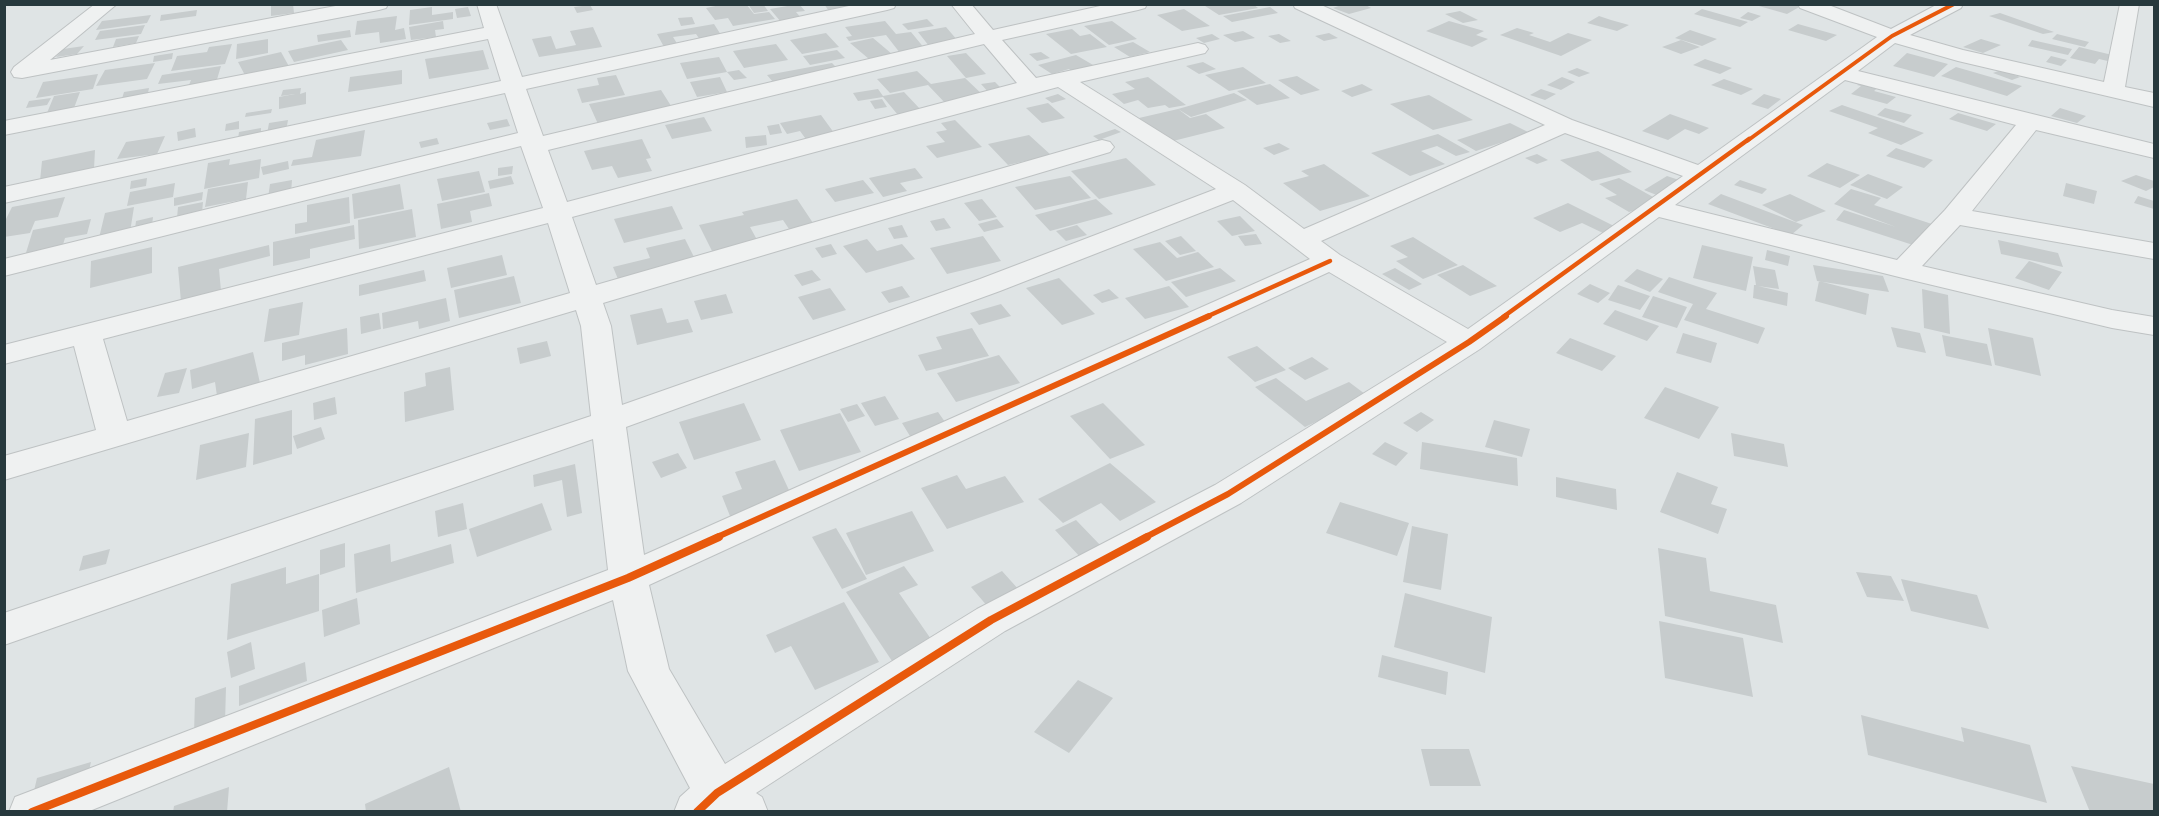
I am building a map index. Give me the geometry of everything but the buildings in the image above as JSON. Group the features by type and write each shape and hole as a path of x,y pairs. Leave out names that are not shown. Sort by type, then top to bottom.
{"street":[{"path":"22,72 379,4"},
{"path":"4,195 886,4"},
{"path":"960,4 1031,86"},
{"path":"4,268 532,142 1138,4"},
{"path":"1302,4 1564,125 1701,174"},
{"path":"1807,4 1892,36 1958,55 2154,100"},
{"path":"707,802 991,620 1228,494 1469,342 1892,36 1954,4"},
{"path":"2113,90 2130,4"},
{"path":"4,86 108,5"},
{"path":"4,128 491,18 596,326 628,578 649,671 707,802"},
{"path":"4,355 556,213 1031,86 1198,49"},
{"path":"1842,73 2154,151"},
{"path":"1062,80 1236,190 1317,250 1469,342"},
{"path":"1903,270 1954,216 2031,122"},
{"path":"32,812 628,578 1317,250 1564,125"},
{"path":"4,468 1102,147"},
{"path":"4,629 608,422 990,285 1236,190"},
{"path":"1655,208 1903,270 2154,326"},
{"path":"1954,216 2154,251"},
{"path":"86,334 115,436"},
{"path":"707,802 745,812"}],"cycle path":[{"path":"697,812 717,793 991,620 1228,494 1469,342 1892,36 1954,4"},
{"path":"32,812 628,578 1330,261"}]}
